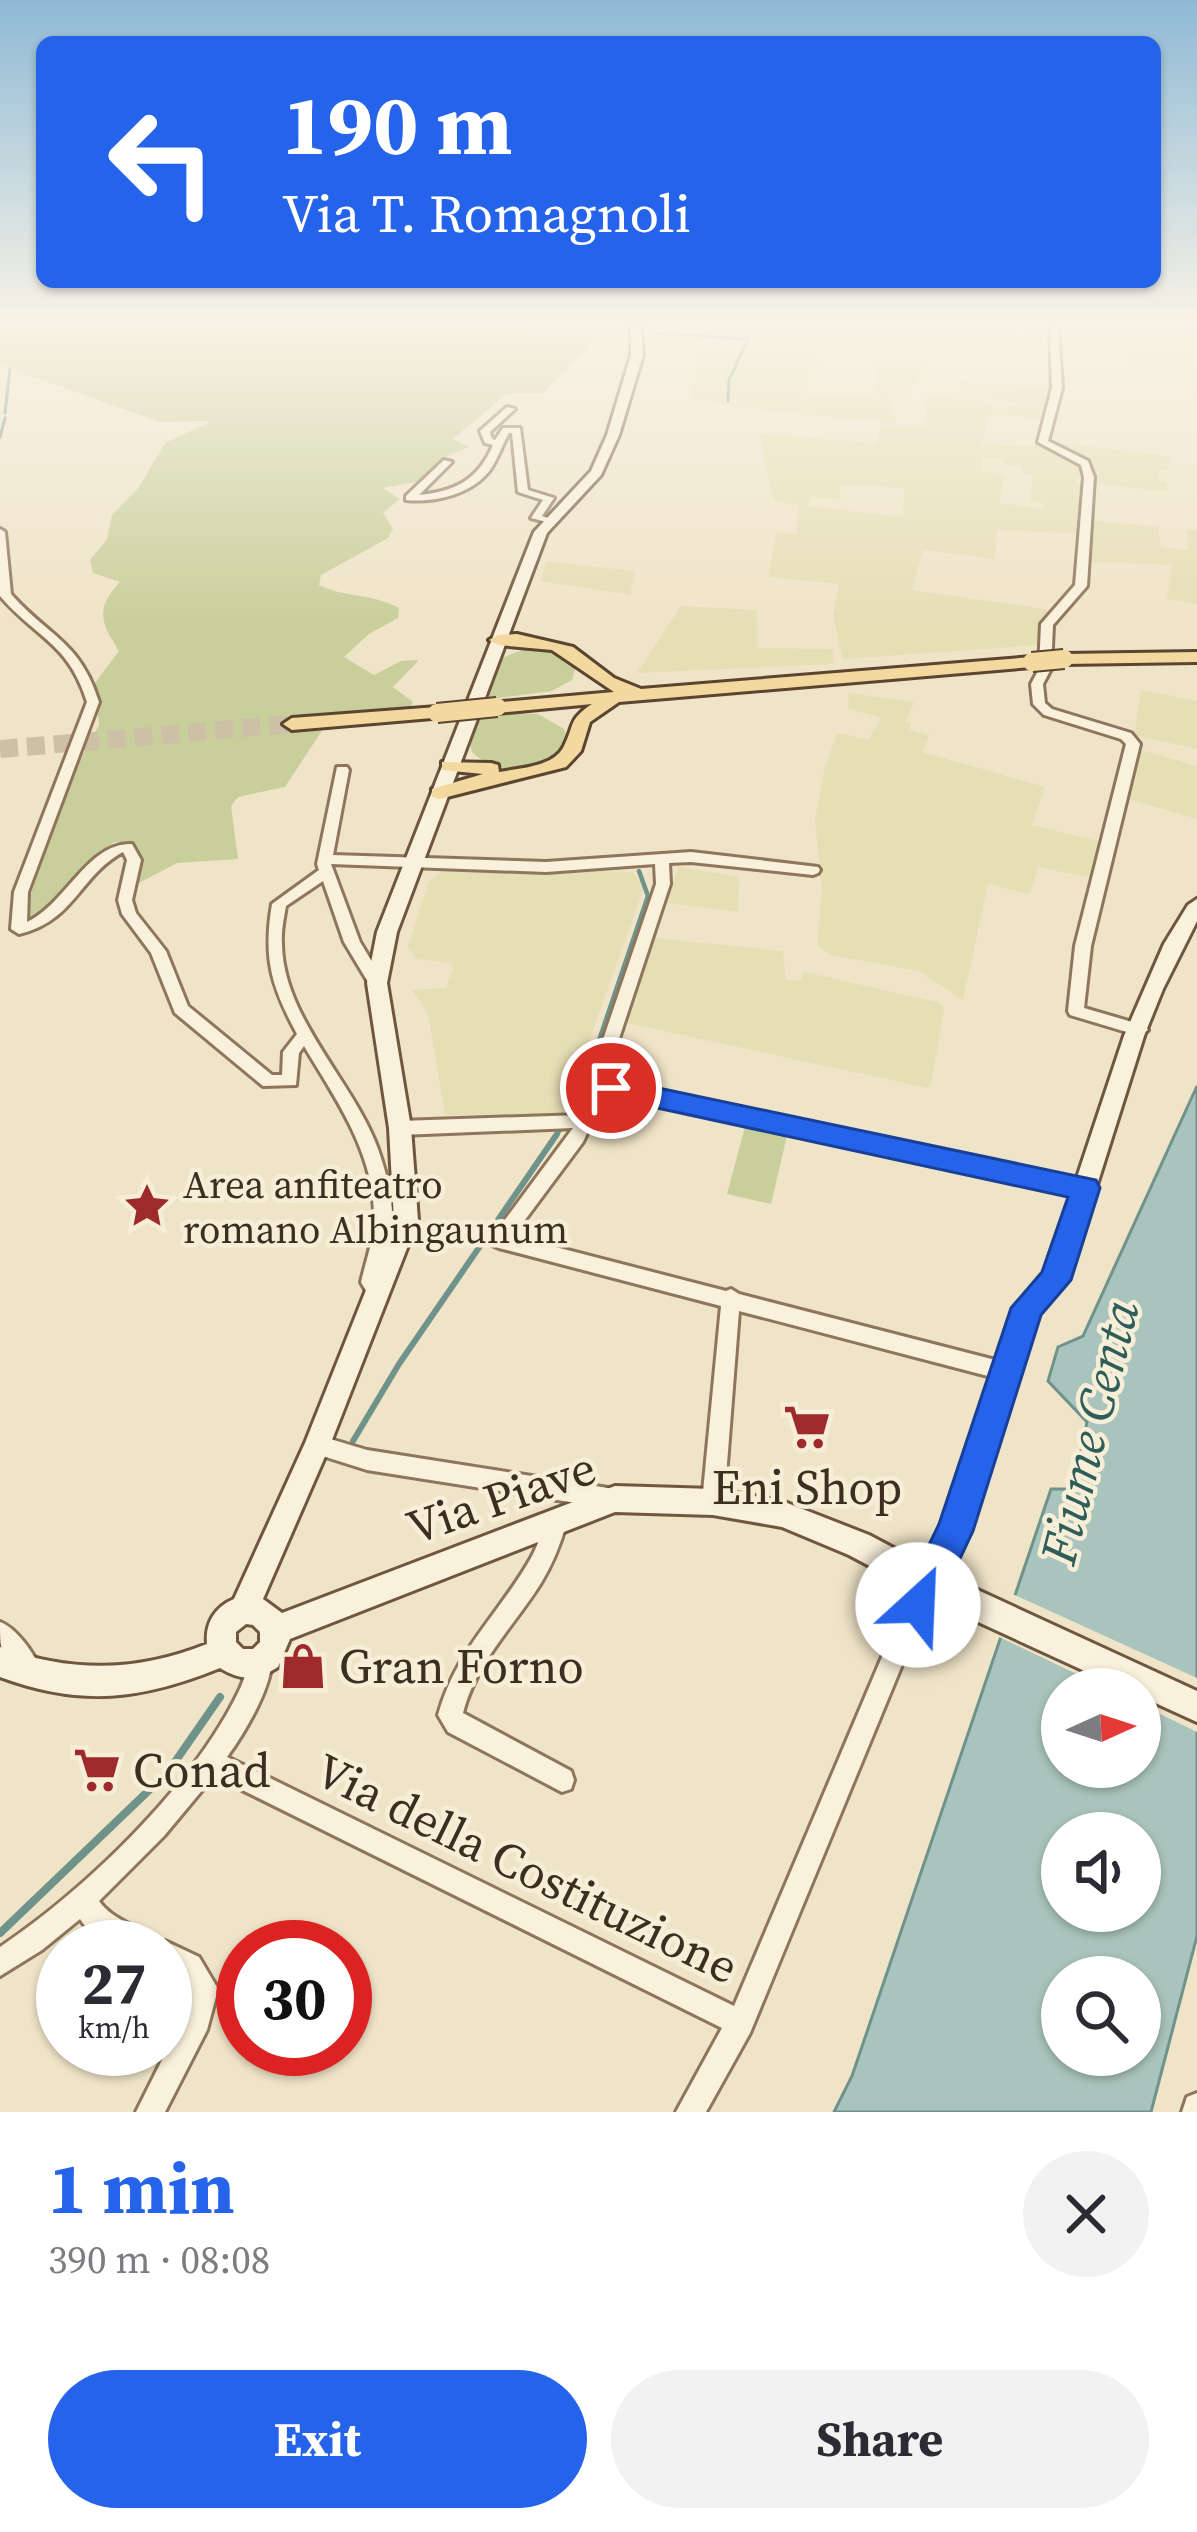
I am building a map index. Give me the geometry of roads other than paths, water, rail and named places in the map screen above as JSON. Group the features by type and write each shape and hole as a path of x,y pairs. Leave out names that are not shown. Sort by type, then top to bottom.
{"main road":[{"path":"243,1611 268,1615 275,1630 262,1658 237,1664 223,1652 223,1632 243,1611 317,1445 406,1220 400,1128 377,983 387,932 547,521 597,472 613,426"},
{"path":"506,620 532,643"},
{"path":"494,650 532,643 572,653 609,685 652,695"},
{"path":"292,724 1064,659 1197,657"},
{"path":"496,707 568,688 584,665"},
{"path":"449,766 511,774 550,769 566,760 582,718 617,697"},
{"path":"496,707 550,715 571,731 575,742"},
{"path":"458,746 481,772"},
{"path":"439,794 481,772"},
{"path":"926,1580 955,1531 1027,1308 1055,1280 1140,1030 1175,939 1197,905"},
{"name":"Via Piave","path":"275,1630 615,1499 712,1502 782,1514 1197,1707"},
{"path":"0,1662 67,1685 119,1685 179,1672 223,1652"}],"street":[{"path":"491,426 485,431 488,442 496,443"},
{"path":"1047,426 1043,442 1085,463 1090,477 1081,586 1047,624 1045,669 1037,695 1048,712 1126,736 1132,744 1083,946 1076,1011 1140,1030"},
{"path":"448,462 410,498 439,495 469,483 491,462 496,443 508,429 518,431 523,492 549,498 536,518 547,521"},
{"path":"0,532 5,596 53,634 77,662 93,702 21,892 17,924 22,930 44,921 111,850 128,848 134,860 124,900 129,914 158,950 181,1009 269,1082 290,1081 291,1052 300,1040 309,1040"},
{"path":"342,770 326,866 352,942 377,983"},
{"path":"377,1292 370,1282 384,1216 381,1189 357,1113 309,1040 273,946 279,904 326,866 413,862 546,867 691,857 813,869"},
{"path":"662,861 663,884 599,1075 600,1093 589,1124 499,1240 1007,1372"},
{"path":"600,1093 626,1089 1085,1188"},
{"path":"400,1128 579,1121"},
{"path":"712,1502 730,1297"},
{"path":"317,1445 367,1460 615,1499"},
{"path":"556,1521 553,1542 496,1626 450,1714 456,1724 562,1780"},
{"path":"691,2112 740,2023 926,1580"},
{"path":"0,1634 36,1678"},
{"path":"0,1963 31,1945 82,1899 210,1761 259,1681 262,1658"},
{"name":"Via della Costituzione","path":"210,1761 740,2023"},
{"path":"82,1899 96,1920"},
{"path":"192,1969 205,1989 192,2030"},
{"path":"150,2112 168,2076"}],"water":[{"name":"Fiume Centa","path":"1197,1086 1197,1936 1161,2074 1161,1956 1041,1956 1041,2076 1160,2076 1151,2112 834,2112 852,2076 1051,1489 1073,1489 1087,1422 1048,1381 1058,1347 1083,1336"}],"waterway":[{"path":"0,437 3,426"},
{"path":"555,1137 577,1105 648,896 639,871"},
{"path":"353,1441 399,1364 557,1134"},
{"path":"0,1933 168,1772 220,1697"}],"tunnel":[{"path":"0,749 292,724"}],"place":[{"name":"Area anfiteatro romano Albingaunum","path":"147,1206"},
{"name":"Eni Shop","path":"807,1427"},
{"name":"Gran Forno","path":"303,1666"},
{"name":"Conad","path":"97,1770"}]}
